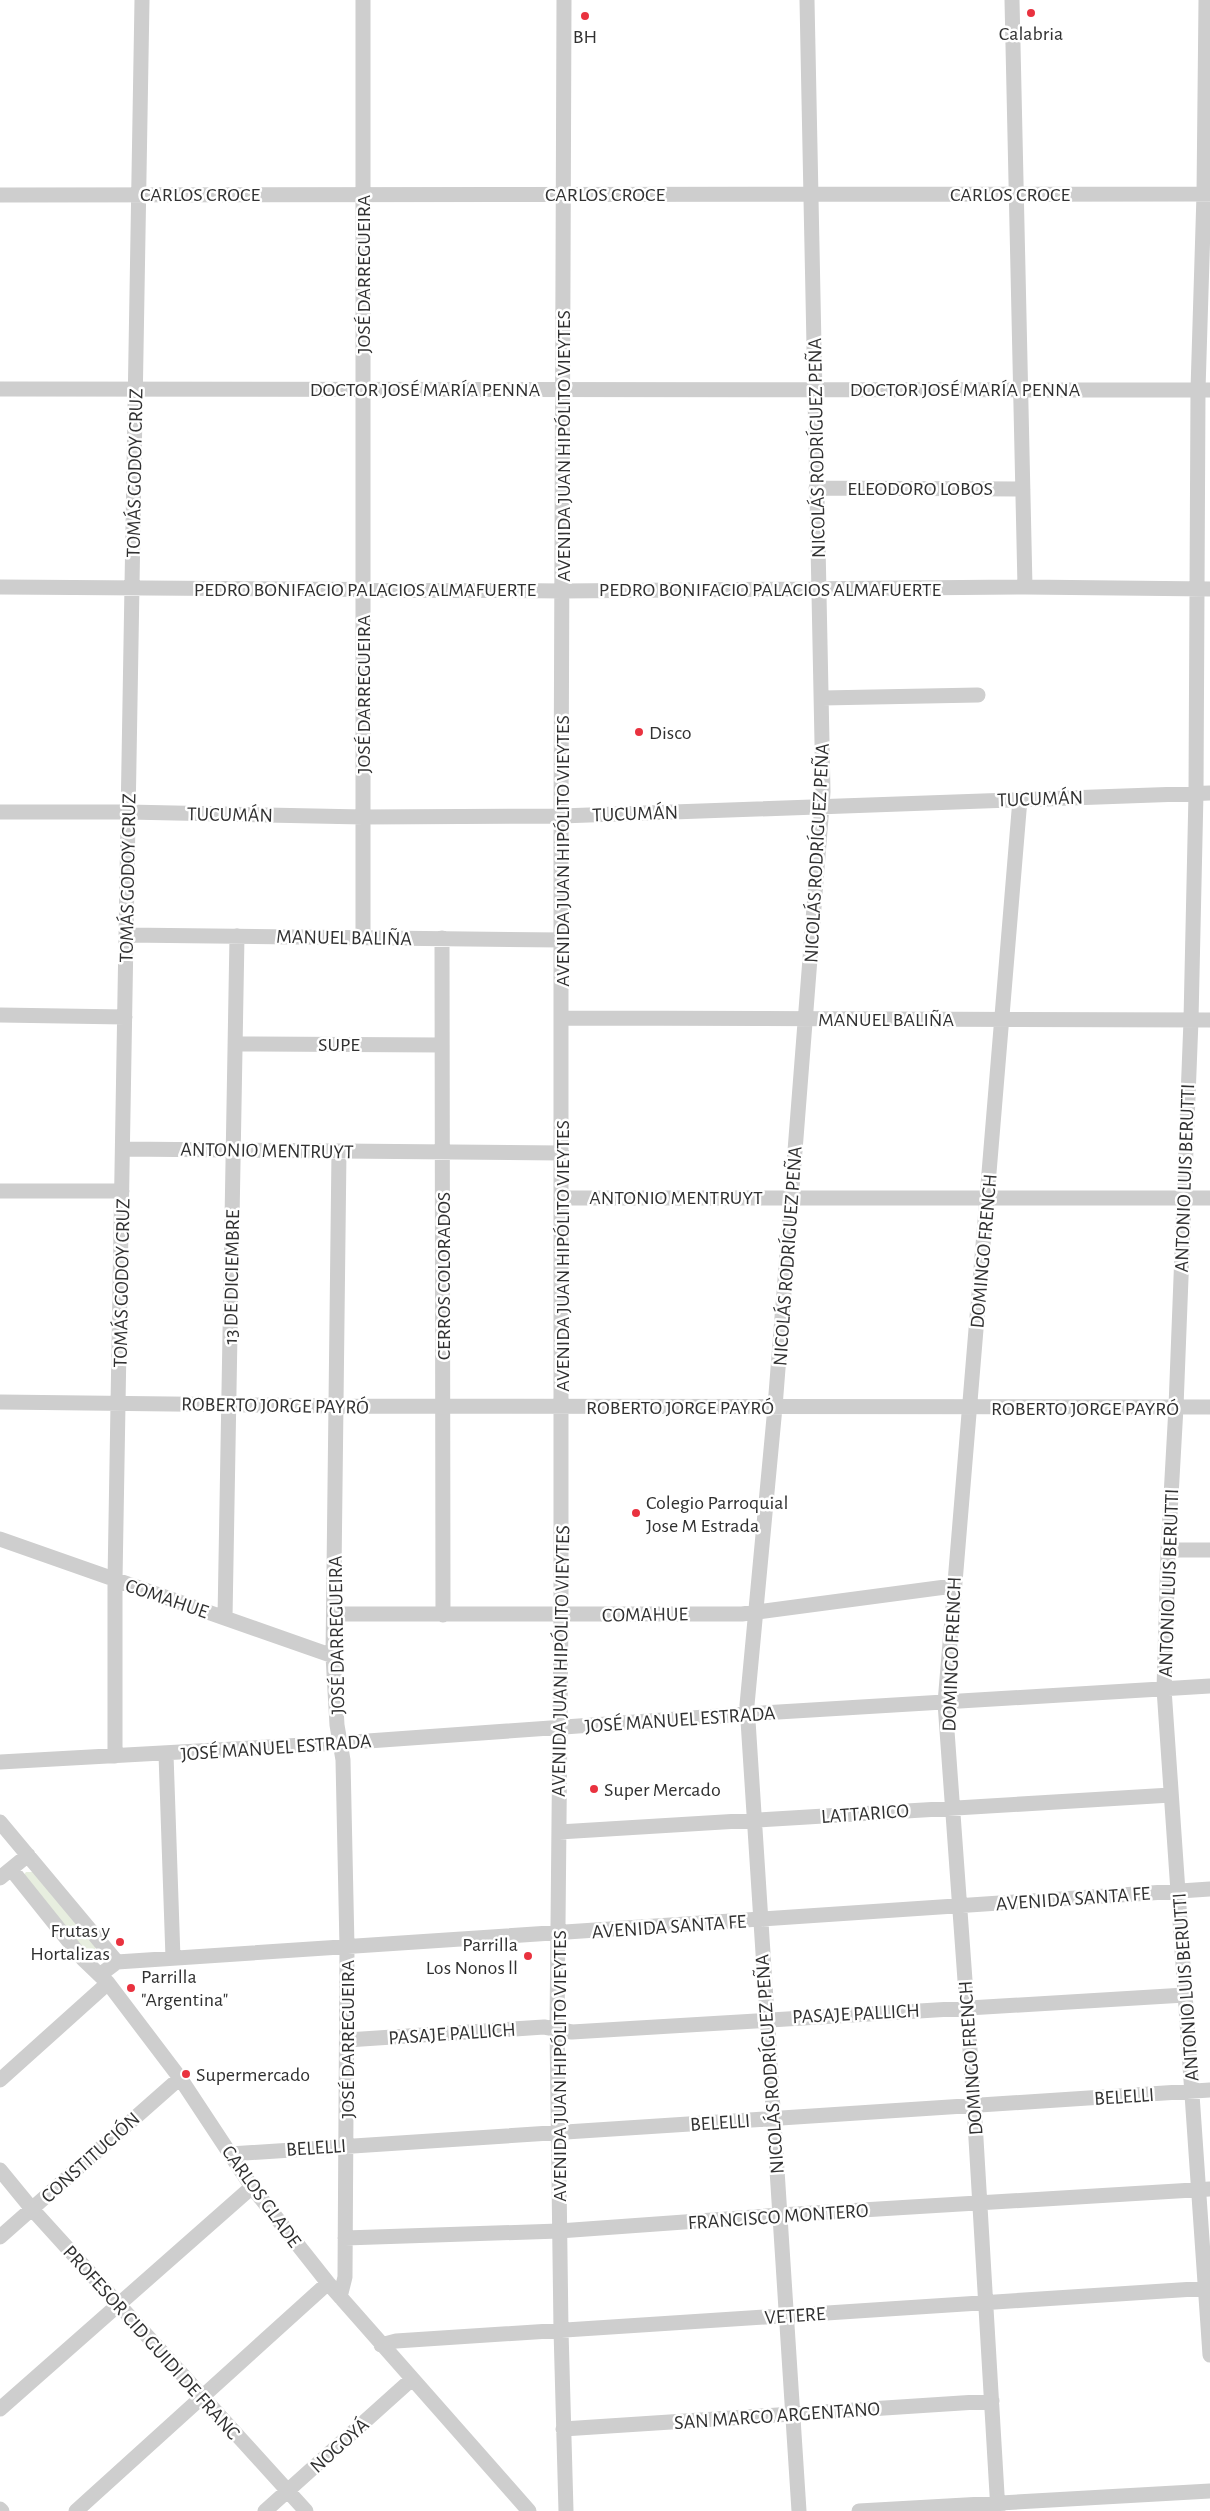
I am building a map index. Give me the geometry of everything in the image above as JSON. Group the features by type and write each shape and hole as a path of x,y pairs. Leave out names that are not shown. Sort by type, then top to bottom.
{"street":[{"name":"TOMÁS GODOY CRUZ","path":"115,1756 115,1580 142,0"},
{"name":"JOSÉ DARREGUEIRA","path":"363,0 363,938"},
{"name":"AVENIDA JUAN HIPÓLITO VIEYTES","path":"564,0 561,816 562,1407 557,2029 559,2231 566,2511"},
{"name":"NICOLÁS RODRÍGUEZ PEÑA","path":"799,2511 788,2316 772,2119 747,1714 775,1407 822,807 822,698 809,194 807,0"},
{"path":"1012,0 1025,587"},
{"name":"ANTONIO LUIS BERUTTI","path":"1206,0 1207,194 1204,390 1203,793 1183,1198 1164,1690 1192,2091 1204,2189 1210,2355"},
{"name":"CARLOS CROCE","path":"0,195 363,193 1207,194"},
{"name":"DOCTOR JOSÉ MARÍA PENNA","path":"0,389 1204,390"},
{"name":"ELEODORO LOBOS","path":"816,488 1023,489"},
{"name":"PEDRO BONIFACIO PALACIOS ALMAFUERTE","path":"0,587 363,590 1025,587 1204,589"},
{"path":"822,698 978,695"},
{"name":"TUCUMÁN","path":"0,812 128,812 363,817 561,816 1203,793"},
{"name":"DOMINGO FRENCH","path":"998,2507 974,2105 945,1703 953,1586 988,1199 1020,799"},
{"name":"MANUEL BALIÑA","path":"126,935 562,940"},
{"name":"13 DE DICIEMBRE","path":"225,1618 237,936"},
{"name":"CERROS COLORADOS","path":"442,938 443,1614"},
{"path":"0,1015 125,1016"},
{"name":"MANUEL BALIÑA","path":"562,1018 1210,1020"},
{"name":"SUPE","path":"235,1044 442,1045"},
{"name":"ANTONIO MENTRUYT","path":"123,1149 562,1153"},
{"name":"JOSÉ DARREGUEIRA","path":"339,1151 333,1656 335,1706 343,1760 347,1947 345,2277 340,2297"},
{"path":"0,1191 122,1191"},
{"name":"ANTONIO MENTRUYT","path":"562,1198 1210,1198"},
{"name":"ROBERTO JORGE PAYRÓ","path":"0,1402 229,1403 336,1406 970,1409 1210,1408"},
{"name":"COMAHUE","path":"0,1539 333,1656"},
{"path":"1168,1550 1210,1550"},
{"name":"COMAHUE","path":"334,1614 561,1615 755,1613 953,1586"},
{"name":"JOSÉ MANUEL ESTRADA","path":"0,1762 166,1754 747,1714 1210,1686"},
{"path":"166,1754 174,1958"},
{"name":"LATTARICO","path":"559,1832 1171,1795"},
{"path":"0,1822 117,1962 105,1978 0,2080"},
{"path":"5,1874 28,1854"},
{"name":"CARLOS GLADE","path":"5,1874 84,1959 105,1978 180,2078 252,2187 328,2283 529,2511"},
{"name":"AVENIDA SANTA FE","path":"117,1962 1210,1889"},
{"name":"PASAJE PALLICH","path":"347,2040 544,2026 572,2032 766,2018 1185,1995"},
{"name":"CONSTITUCIÓN","path":"0,2237 180,2078"},
{"name":"BELELLI","path":"230,2154 1210,2090"},
{"name":"PROFESOR CID GUIDI DE FRANC","path":"0,2170 32,2209 306,2511"},
{"path":"0,2409 252,2187"},
{"name":"FRANCISCO MONTERO","path":"345,2238 559,2231 780,2215 1204,2189"},
{"path":"76,2511 328,2283"},
{"name":"VETERE","path":"381,2345 396,2341 1208,2289"},
{"name":"NOGOYÁ","path":"265,2511 412,2380"},
{"name":"SAN MARCO ARGENTANO","path":"563,2430 992,2401"},
{"path":"859,2511 1109,2504 1210,2491"}],"green space":[{"path":"26,1872 33,1872 96,1946 94,1954 88,1957 23,1876"}],"place":[{"name":"Calabria","path":"1031,13"},
{"name":"BH","path":"585,16"},
{"name":"Disco","path":"639,732"},
{"name":"Colegio Parroquial Jose M Estrada","path":"636,1513"},
{"name":"Super Mercado","path":"594,1789"},
{"name":"Frutas y Hortalizas","path":"120,1942"},
{"name":"Parrilla Los Nonos ll","path":"528,1956"},
{"name":"Parrilla \"Argentina\"","path":"131,1988"},
{"name":"Supermercado","path":"186,2074"}]}
